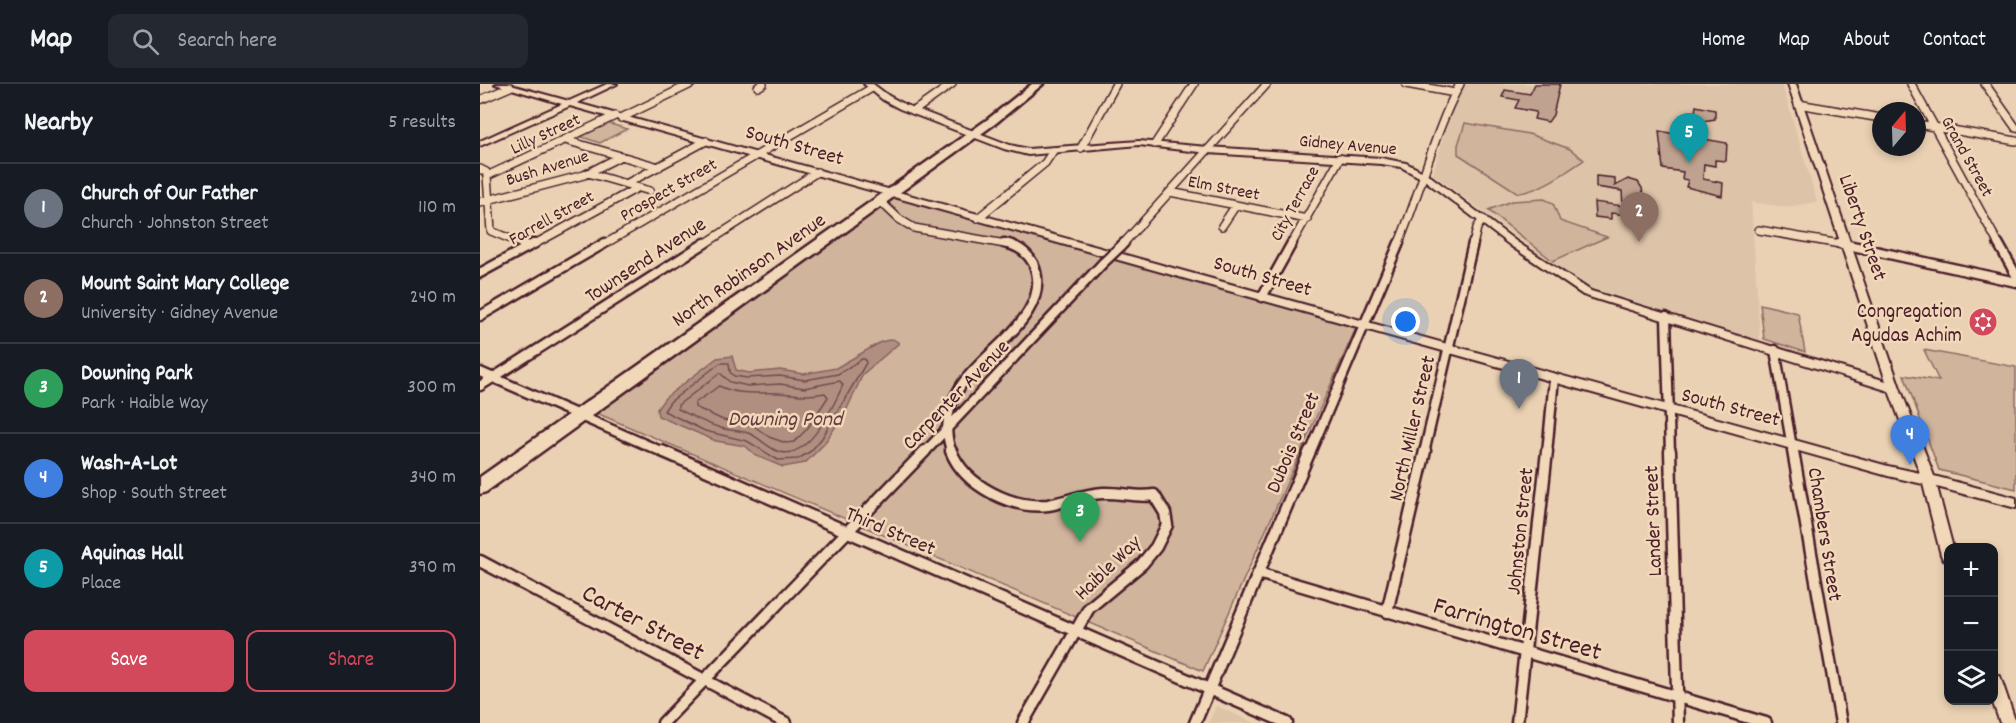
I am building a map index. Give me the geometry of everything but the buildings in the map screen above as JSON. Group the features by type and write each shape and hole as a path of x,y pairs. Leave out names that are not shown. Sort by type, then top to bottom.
{"highway":[{"name":"North Robinson Avenue","path":"480,487 975,134 1038,84"}],"street":[{"name":"South Street","path":"499,84 817,172 886,197 978,218 1668,411 2016,504"},
{"path":"480,144 613,84"},
{"name":"Lilly Street","path":"487,176 691,84"},
{"path":"914,111 952,84"},
{"path":"1081,148 1116,84"},
{"path":"1155,144 1194,84"},
{"name":"Carpenter Avenue","path":"663,723 848,533 1121,246 1267,84"},
{"path":"1406,84 1455,93"},
{"name":"Dubois Street","path":"1196,723 1426,177 1448,106 1460,84"},
{"name":"Liberty Street","path":"1792,84 1894,388 1929,480 1945,543"},
{"name":"Grand Street","path":"1911,84 2016,275"},
{"path":"1985,84 2016,128"},
{"name":"Gidney Avenue","path":"870,86 886,98 914,111 1018,150 1053,151 1123,143 1155,144 1208,150 1393,162 1415,169 1514,244 1587,293 1894,388"},
{"name":"Prospect Street","path":"480,316 870,86"},
{"path":"480,100 510,87"},
{"path":"1798,104 1872,116"},
{"path":"1926,125 2016,141"},
{"path":"565,140 659,167"},
{"path":"626,184 706,141"},
{"path":"978,218 1045,163 1053,151"},
{"name":"Bush Avenue","path":"480,202 588,173 621,156"},
{"name":"City Terrace","path":"1262,297 1340,158"},
{"path":"480,169 486,172 487,176 491,231 529,246"},
{"name":"Townsend Avenue","path":"480,386 817,172"},
{"path":"588,173 650,191"},
{"name":"Farrell Street","path":"480,273 636,188"},
{"name":"Elm Street","path":"1170,192 1307,219"},
{"path":"886,197 899,219 914,228 1010,244 1022,248 1034,263 1036,286 1030,308 1022,321 968,375 952,403 946,428"},
{"path":"1222,226 1236,205"},
{"name":"North Miller Street","path":"1387,612 1477,228 1483,219"},
{"path":"1759,230 1847,245 2016,282"},
{"name":"Lander Street","path":"1666,317 1678,723"},
{"name":"Chambers Street","path":"1775,350 1840,723"},
{"name":"Third Street","path":"480,372 1287,723"},
{"name":"Johnston Street","path":"1516,723 1554,378"},
{"name":"Haible Way","path":"946,428 953,454 968,475 993,494 1012,502 1030,506 1101,493 1154,495 1164,513 1167,525 1160,541 1142,564 1089,608 1076,631"},
{"name":"Carter Street","path":"480,561 786,723"},
{"name":"Farrington Street","path":"1258,573 1766,723"},
{"path":"1023,723 1076,631"},
{"path":"1998,693 2008,723"}],"shaded area":[{"path":"1465,84 1782,84 1817,202 1785,207 1751,202 1760,340 1591,288 1569,276 1433,174 1451,109"},
{"path":"607,123 627,129 600,143 579,136"},
{"path":"1465,123 1529,134 1570,149 1584,160 1543,185 1518,193 1458,154 1458,145"},
{"path":"893,198 1356,328 1203,671 594,412"},
{"path":"1544,199 1553,203 1560,221 1607,237 1553,261 1488,210 1512,201"},
{"path":"1760,304 1798,313 1805,352 1764,339"},
{"path":"1924,350 2016,367 2016,489 1939,470 1904,375 1939,381"},
{"path":"1216,706 1255,723 1209,723"}],"water":[{"name":"Downing Pond","path":"893,339 899,343 863,374 846,411 824,444 805,463 783,467 757,456 745,446 716,441 658,416 657,409 665,398 717,358 732,356 736,370 749,373 780,370 804,374 836,368 881,342"}],"place":[{"name":"Aquinas Hall","path":"1689,163"},
{"name":"Mount Saint Mary College","path":"1639,242"},
{"name":"Congregation Agudas Achim","path":"1983,322"},
{"name":"Church of Our Father","path":"1519,409"},
{"name":"Wash-A-Lot","path":"1910,465"},
{"name":"Downing Park","path":"1080,542"}]}
